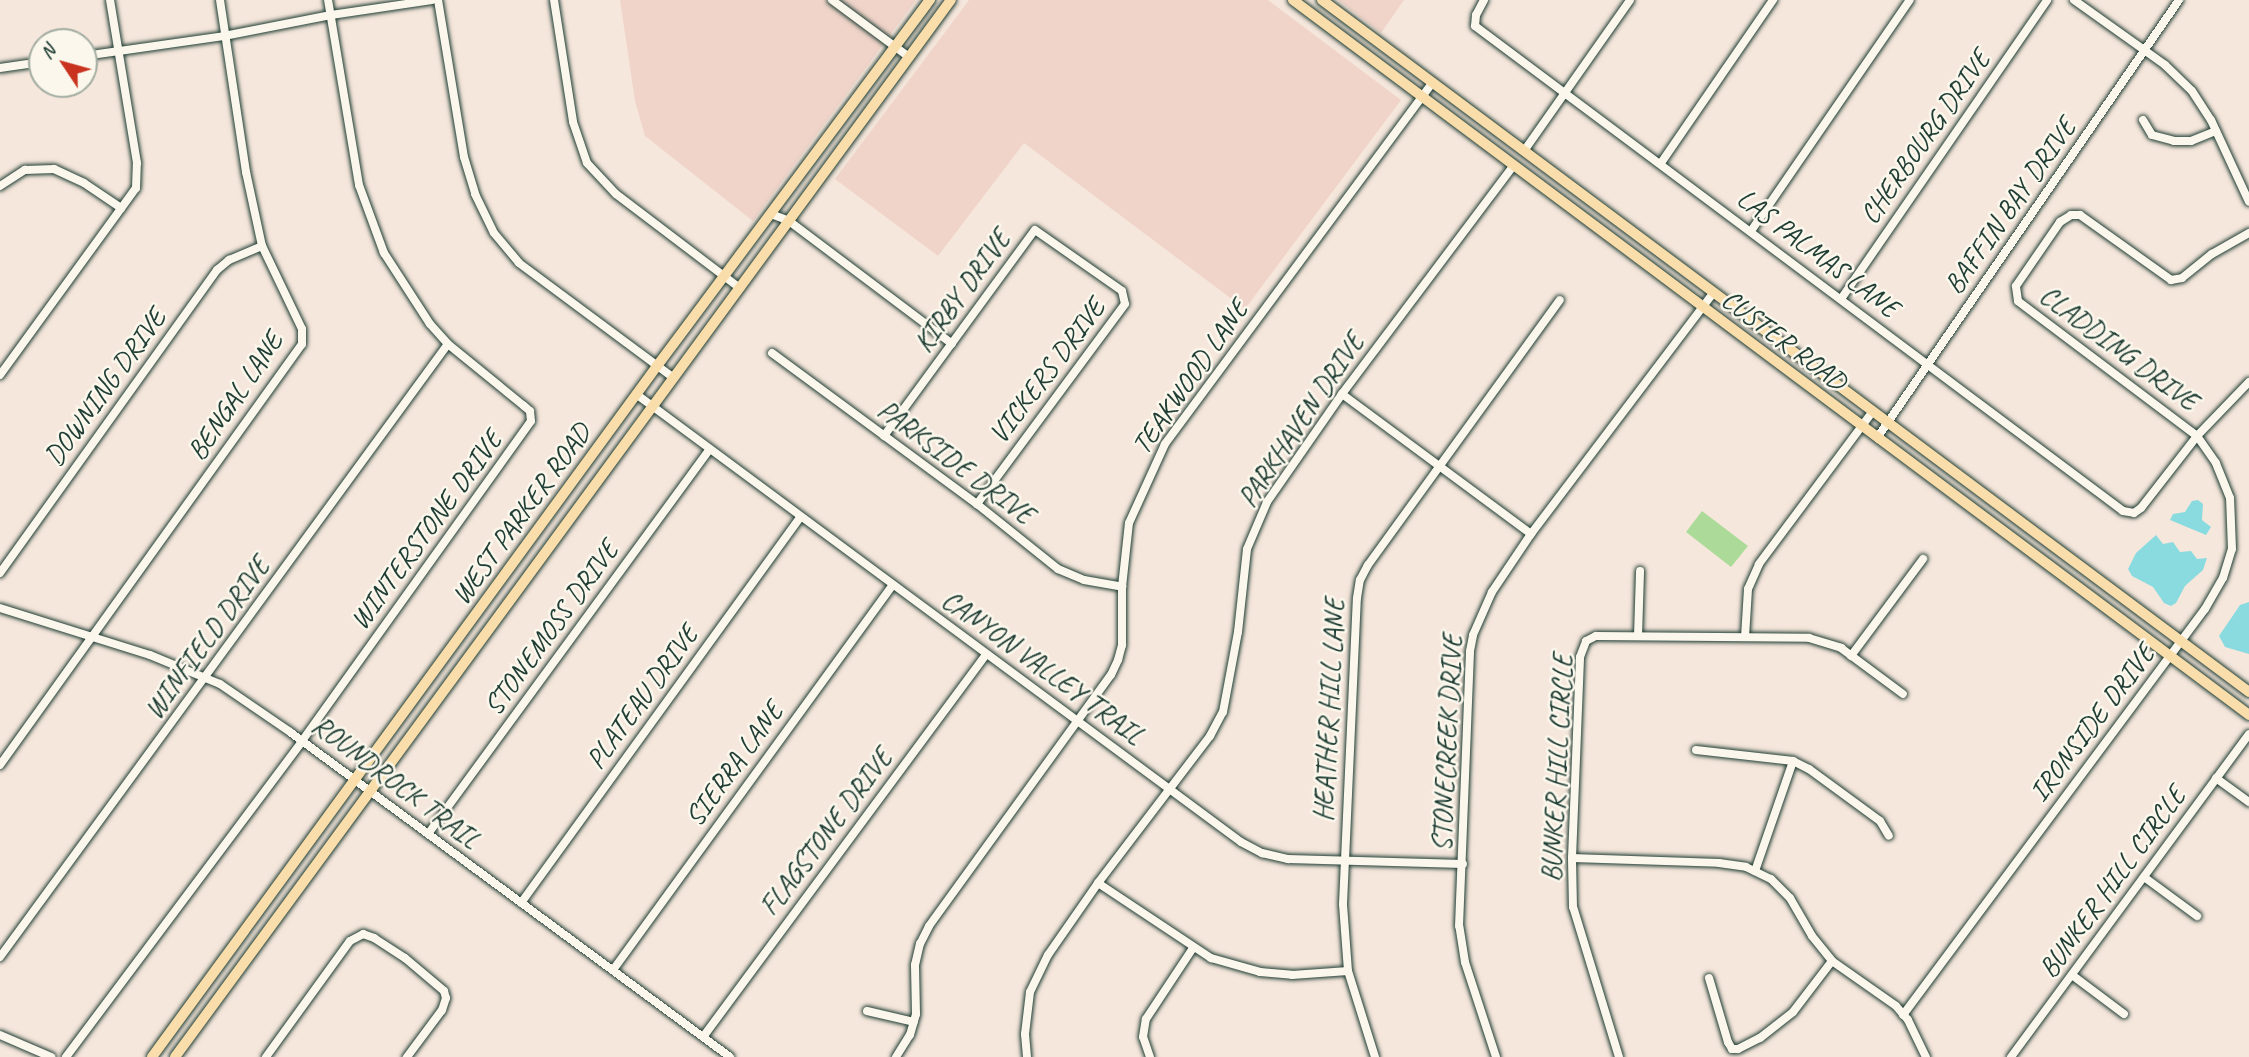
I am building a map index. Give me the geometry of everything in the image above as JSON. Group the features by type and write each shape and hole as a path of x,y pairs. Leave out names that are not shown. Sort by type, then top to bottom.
{"main road":[{"name":"WEST PARKER ROAD","path":"152,1057 636,394 930,0"},
{"name":"WEST PARKER ROAD","path":"175,1057 951,0"},
{"name":"CUSTER ROAD","path":"1293,0 2249,715"},
{"name":"CUSTER ROAD","path":"1322,0 2249,692"},
{"path":"1331,28 1341,14"},
{"path":"838,124 852,135"},
{"path":"1514,165 1524,151"}],"street":[{"path":"0,374 136,188 138,178 110,0"},
{"name":"BENGAL LANE","path":"0,765 302,344 302,329 262,246 246,172 220,0"},
{"name":"WINTERSTONE DRIVE","path":"66,1057 302,741 531,421 530,411 448,344 397,277 365,208 350,140 328,0"},
{"path":"98,53 224,36 331,15 432,0"},
{"path":"438,0 464,157 475,194 494,233 519,263 674,378"},
{"path":"554,0 573,122 587,163 616,194 740,288"},
{"path":"832,0 909,57"},
{"name":"LAS PALMAS LANE","path":"1484,0 1476,15 1475,26 2120,509 2134,513 2197,436"},
{"path":"1524,151 1630,0"},
{"path":"1661,163 1773,0"},
{"path":"1751,231 1910,0"},
{"name":"CHERBOURG DRIVE","path":"1841,299 2047,0"},
{"path":"2074,0 2165,65 2192,92 2216,131 2249,202"},
{"name":"BAFFIN BAY DRIVE","path":"1877,438 2179,0"},
{"path":"0,68 28,64"},
{"name":"TEAKWOOD LANE","path":"896,1057 910,1035 914,1022 917,998 915,965 925,935 1118,660 1122,645 1122,587 1129,523 1165,444 1433,82"},
{"path":"2143,120 2152,135 2174,141 2191,141 2216,131"},
{"name":"PARKHAVEN DRIVE","path":"1027,1057 1025,1023 1030,992 1048,955 1098,883 1210,736 1223,712 1238,632 1242,574 1256,524 1267,502 1342,394 1514,165"},
{"path":"0,186 26,170 54,169 84,183 121,208"},
{"path":"771,214 789,221 952,344"},
{"name":"CLADDING DRIVE","path":"2197,436 2018,301 2015,295 2018,282 2053,232 2071,215 2080,215 2164,277 2175,280 2249,233"},
{"name":"KIRBY DRIVE","path":"884,436 1035,230 1126,297"},
{"name":"DOWNING DRIVE","path":"0,573 217,270 229,260 262,246"},
{"name":"STONECREEK DRIVE","path":"1496,1057 1465,962 1460,926 1470,651 1480,615 1531,534 1713,293"},
{"name":"VICKERS DRIVE","path":"977,504 1123,307 1126,297"},
{"name":"HEATHER HILL LANE","path":"1375,1057 1348,971 1343,862 1360,580 1368,565 1560,300"},
{"name":"WINFIELD DRIVE","path":"0,957 448,344"},
{"name":"PARKSIDE DRIVE","path":"772,354 1071,576 1122,587"},
{"path":"2197,436 2249,382"},
{"name":"CANYON VALLEY TRAIL","path":"636,394 986,654 1079,719 1241,842 1262,853 1288,859 1463,864"},
{"path":"1342,394 1531,534"},
{"path":"1745,637 1748,589 1759,564 1873,411"},
{"name":"IRONSIDE DRIVE","path":"1903,1015 2216,592 2229,563 2233,542 2230,498 2216,463 2197,436"},
{"name":"STONEMOSS DRIVE","path":"428,834 710,449"},
{"name":"PLATEAU DRIVE","path":"521,902 800,517"},
{"path":"1851,656 1923,559"},
{"path":"1638,636 1640,571"},
{"name":"SIERRA LANE","path":"613,970 892,585"},
{"name":"ROUNDROCK TRAIL","path":"0,608 95,636 207,677 237,695 730,1057"},
{"name":"BUNKER HILL CIRCLE","path":"1619,1057 1577,926 1572,858 1580,657 1586,640 1597,636 1809,638 1841,648 1903,694"},
{"name":"FLAGSTONE DRIVE","path":"703,1037 986,654"},
{"name":"BUNKER HILL CIRCLE","path":"2011,1057 2249,734"},
{"path":"1696,750 1793,761 1809,769 1880,821 1888,836"},
{"path":"1755,871 1793,761"},
{"path":"2216,778 2249,802"},
{"path":"1572,858 1719,863 1755,871 1771,879 1790,898 1812,936 1832,961 1896,1006 1918,1036 1926,1057"},
{"path":"2144,877 2197,916"},
{"path":"1098,883 1211,958 1260,971 1293,975 1348,971"},
{"path":"266,1057 356,937 369,935 405,958 442,988 446,998 442,1010 407,1057"},
{"path":"1150,1057 1143,1037 1146,1019 1193,948"},
{"path":"1709,978 1728,1042 1732,1049 1738,1049 1760,1038 1793,1012 1832,961"},
{"path":"2072,975 2124,1014"},
{"path":"867,1011 914,1022"},
{"path":"0,1035 51,1057"}],"shaded area":[{"path":"620,0 916,0 753,221 645,136 635,101"},
{"path":"969,0 1268,0 1401,100 1245,309 1024,143 938,256 835,179"},
{"path":"1338,0 1404,0 1381,33"}],"green space":[{"path":"1702,511 1748,546 1731,567 1686,532"}],"water":[{"path":"2198,500 2203,504 2202,520 2211,527 2206,535 2170,520 2173,514 2185,512 2192,501"},
{"path":"2156,535 2163,544 2173,542 2180,552 2191,551 2197,559 2207,558 2203,570 2185,586 2176,603 2171,606 2164,603 2153,587 2132,576 2128,569 2136,553"},
{"path":"2249,602 2249,654 2225,647 2219,636 2240,605"}]}
